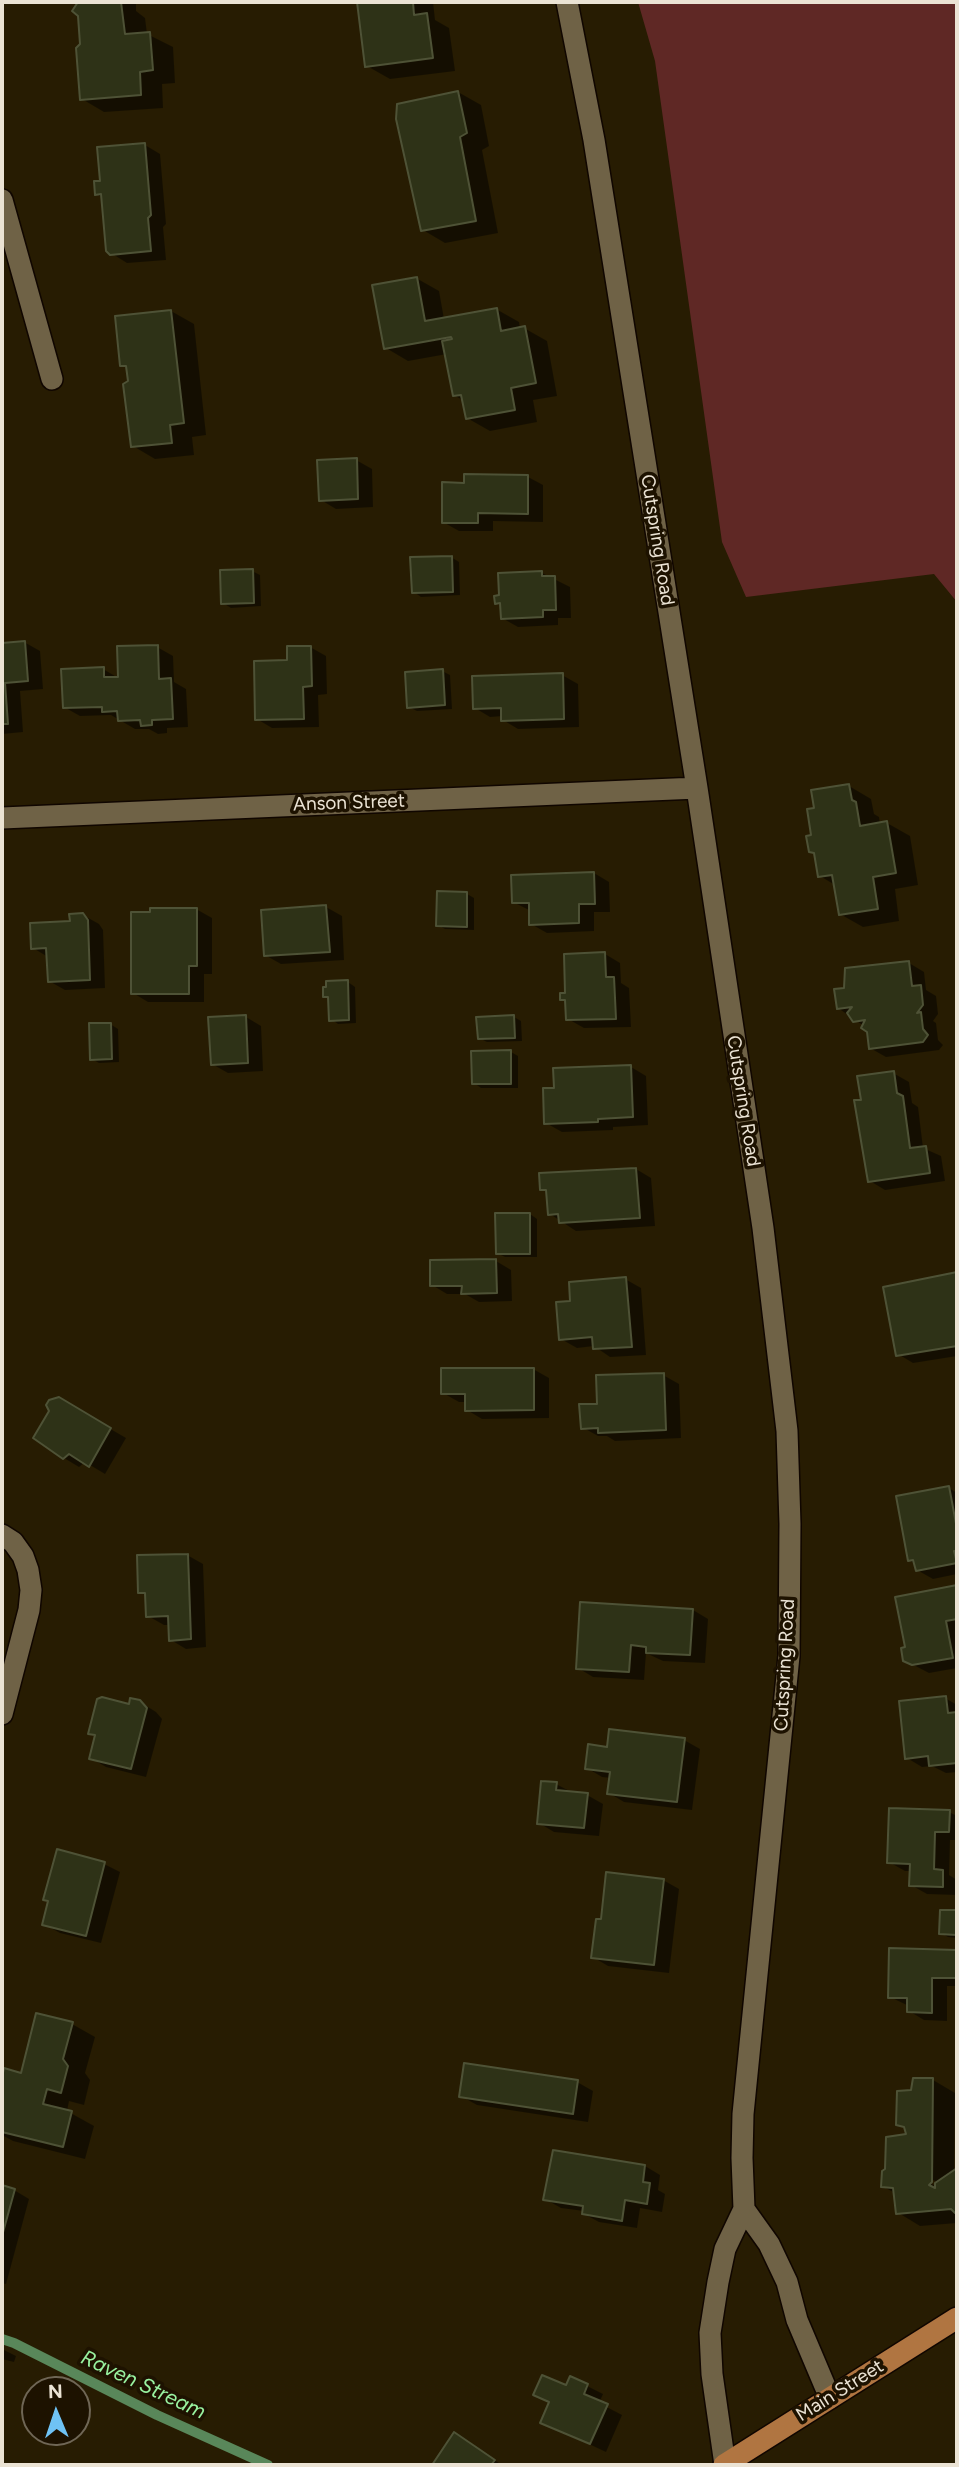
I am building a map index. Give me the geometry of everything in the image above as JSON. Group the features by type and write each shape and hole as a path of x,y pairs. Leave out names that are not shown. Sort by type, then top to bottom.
{"main road":[{"name":"Main Street","path":"725,2465 957,2318"}],"street":[{"name":"Cutspring Road","path":"567,2 594,140 697,788 764,1241 787,1431 790,1511 789,1656 743,2114 744,2209 725,2249 710,2333 712,2374 725,2465"},
{"path":"2,200 52,379"},
{"name":"Anson Street","path":"2,818 697,788"},
{"path":"2,1535 13,1542 23,1556 31,1590 29,1610 2,1714"},
{"path":"744,2209 769,2244 787,2282 797,2320 830,2398"}],"shaded area":[{"path":"638,2 957,2 957,602 934,574 746,597 722,542 655,61"}],"building":[{"path":"78,2 121,2 125,34 150,32 153,70 140,72 141,95 80,100 76,48 80,44 78,16 72,11"},
{"path":"357,2 413,2 414,15 427,13 433,58 365,67"},
{"path":"458,91 467,133 460,137 476,221 421,231 396,119 397,104"},
{"path":"145,143 151,251 110,255 106,251 101,194 95,195 94,181 100,181 97,147"},
{"path":"417,277 425,321 497,308 501,331 525,326 536,383 511,388 515,410 466,419 461,395 453,396 442,341 452,339 451,337 384,349 372,285"},
{"path":"171,310 184,423 170,425 172,443 131,447 123,384 128,381 126,366 120,366 115,316"},
{"path":"357,458 358,499 319,501 317,460"},
{"path":"464,474 528,475 528,514 478,513 478,523 442,523 442,482 464,483"},
{"path":"452,556 453,592 412,593 410,557"},
{"path":"253,569 254,603 221,604 220,570"},
{"path":"542,571 542,576 555,576 556,610 543,610 543,617 501,619 500,603 495,604 494,596 499,595 498,573"},
{"path":"25,641 28,681 5,683 8,724 2,724 2,643"},
{"path":"158,645 159,679 171,678 173,719 152,720 152,725 141,726 140,720 118,721 117,711 102,712 102,707 63,708 61,669 104,667 104,677 118,677 117,646"},
{"path":"287,646 311,646 312,686 303,687 304,719 255,720 254,661 287,660"},
{"path":"443,669 445,705 407,708 405,672"},
{"path":"563,673 564,719 501,721 501,708 473,709 472,676"},
{"path":"849,784 852,800 856,802 860,826 887,821 896,873 873,877 878,909 839,915 832,875 818,877 814,853 809,852 806,836 811,835 807,809 814,808 811,790"},
{"path":"594,872 595,904 579,904 579,923 529,925 529,903 512,903 511,875"},
{"path":"437,891 467,892 467,927 436,926"},
{"path":"326,905 330,952 264,956 261,910"},
{"path":"150,908 197,908 197,966 189,966 189,994 131,994 131,912 150,912"},
{"path":"83,913 88,920 90,980 48,982 46,948 31,949 30,923 70,921 69,914"},
{"path":"605,952 606,977 614,977 616,1019 566,1020 565,1000 560,1000 560,993 565,993 564,954"},
{"path":"909,961 912,986 921,985 923,1005 917,1013 921,1012 923,1029 928,1035 923,1042 869,1049 867,1032 861,1028 865,1020 853,1022 847,1013 852,1007 837,1009 834,989 844,988 845,968"},
{"path":"348,980 349,1020 329,1021 328,997 323,997 323,987 326,987 326,981"},
{"path":"246,1015 248,1063 211,1065 208,1017"},
{"path":"514,1015 515,1038 478,1039 476,1017"},
{"path":"89,1023 111,1023 112,1059 90,1060"},
{"path":"511,1050 511,1084 472,1084 471,1051"},
{"path":"631,1065 633,1117 598,1119 598,1122 544,1124 543,1088 554,1088 553,1068"},
{"path":"894,1071 897,1093 903,1096 910,1148 926,1146 930,1173 868,1182 854,1100 861,1100 857,1076"},
{"path":"636,1168 640,1218 559,1223 558,1214 548,1215 546,1190 540,1190 539,1173"},
{"path":"495,1213 530,1213 530,1254 496,1254"},
{"path":"496,1259 497,1293 461,1294 462,1286 430,1286 430,1260"},
{"path":"957,1272 957,1346 896,1356 883,1287"},
{"path":"626,1277 632,1347 593,1349 592,1337 559,1340 556,1302 570,1301 569,1282"},
{"path":"441,1368 534,1368 534,1410 465,1411 465,1394 441,1394"},
{"path":"664,1373 666,1430 598,1433 598,1428 581,1429 579,1404 597,1404 596,1375"},
{"path":"59,1397 111,1428 89,1467 69,1454 63,1459 33,1438 49,1411 46,1405 49,1400"},
{"path":"949,1486 957,1529 957,1551 954,1551 957,1563 916,1571 913,1560 908,1561 896,1496"},
{"path":"188,1554 191,1639 169,1641 168,1616 146,1617 145,1593 138,1593 137,1555"},
{"path":"957,1585 957,1619 946,1621 953,1658 912,1665 903,1661 901,1648 905,1647 895,1597"},
{"path":"580,1602 693,1609 690,1655 646,1653 646,1647 631,1645 629,1672 576,1669"},
{"path":"946,1696 948,1713 957,1712 957,1763 929,1766 928,1756 905,1759 899,1701"},
{"path":"102,1697 129,1704 130,1698 140,1700 147,1708 131,1769 89,1759 95,1735 88,1734 97,1699"},
{"path":"609,1729 685,1738 677,1802 607,1794 610,1772 585,1769 588,1744 607,1747"},
{"path":"541,1781 557,1782 556,1790 588,1793 584,1828 537,1824"},
{"path":"889,1808 950,1810 949,1832 935,1832 934,1869 943,1870 943,1887 909,1886 910,1864 887,1863"},
{"path":"57,1849 105,1862 86,1936 42,1925 48,1901 43,1900"},
{"path":"606,1872 664,1879 654,1965 591,1958 596,1919 601,1919"},
{"path":"940,1910 957,1910 957,1935 939,1934"},
{"path":"889,1948 957,1950 957,1978 932,1978 932,2013 907,2012 907,1998 888,1998"},
{"path":"36,2013 73,2022 63,2059 68,2066 61,2093 47,2089 43,2104 72,2111 63,2147 2,2132 4,2068 21,2073"},
{"path":"464,2063 578,2080 573,2114 459,2097"},
{"path":"913,2078 933,2078 932,2182 929,2185 935,2188 935,2183 957,2168 955,2213 951,2209 896,2214 893,2188 881,2187 882,2171 885,2169 886,2137 906,2134 904,2127 896,2125 897,2091 911,2090"},
{"path":"553,2150 645,2165 643,2182 650,2183 647,2204 625,2200 622,2221 582,2214 583,2206 543,2200"},
{"path":"2,2185 15,2189 2,2236"},
{"path":"542,2375 566,2385 570,2376 588,2384 584,2394 608,2404 590,2444 540,2423 549,2402 533,2395"},
{"path":"454,2432 495,2460 491,2465 432,2465"}],"waterway":[{"name":"Raven Stream","path":"2,2339 157,2415 268,2465"}]}
